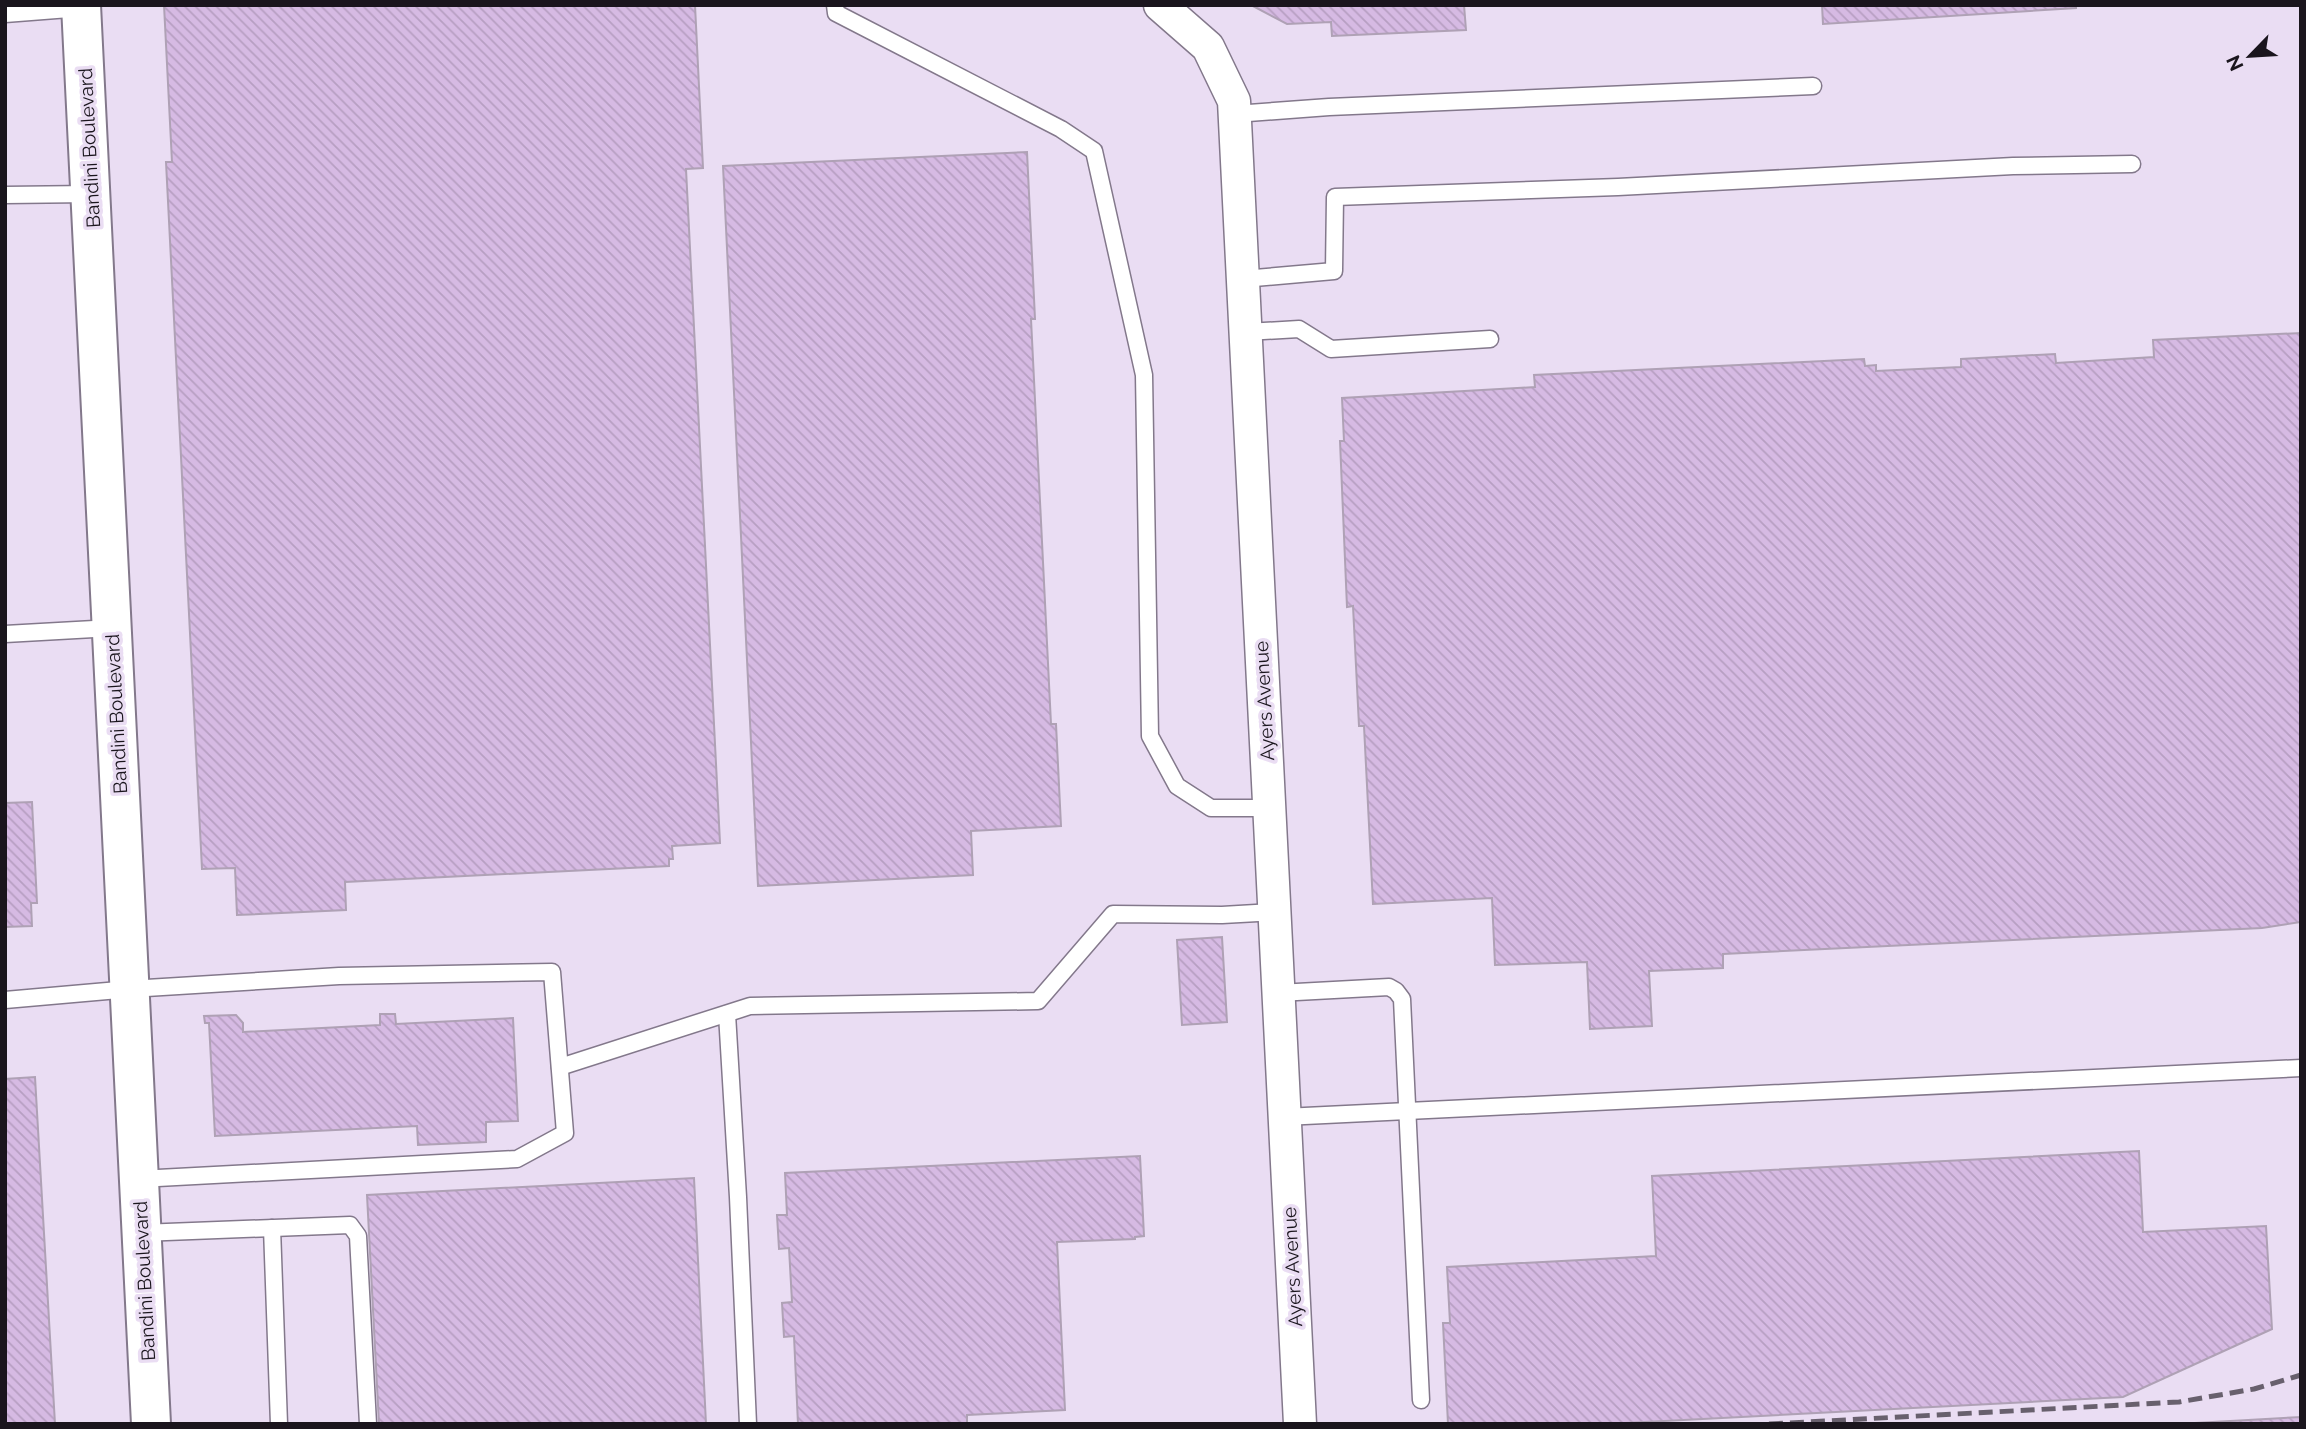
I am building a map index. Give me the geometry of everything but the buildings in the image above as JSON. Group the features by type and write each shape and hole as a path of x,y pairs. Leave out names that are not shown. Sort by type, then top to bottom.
{"main road":[{"name":"Bandini Boulevard","path":"82,6 151,1424"}],"street":[{"name":"Ayers Avenue","path":"1160,5 1208,47 1234,101 1300,1424"}],"lane":[{"path":"835,5 836,13 1061,129 1094,151 1144,375 1150,736 1177,786 1211,808 1269,808"},
{"path":"5,14 82,6"},
{"path":"1235,114 1329,107 1813,86"},
{"path":"1243,279 1334,271 1335,197 1618,187 2013,166 2132,164"},
{"path":"5,195 91,194"},
{"path":"1246,332 1299,329 1331,349 1490,339"},
{"path":"5,634 112,628"},
{"path":"560,1067 750,1006 1038,1001 1114,914 1222,915 1274,912"},
{"path":"5,1000 339,976 552,972 565,1133 517,1159 139,1178"},
{"path":"1278,993 1389,987 1402,999 1420,1400"},
{"path":"727,1014 748,1424"},
{"path":"1284,1117 2301,1068"},
{"path":"141,1233 350,1225 358,1236 368,1424"},
{"path":"272,1228 279,1424"}],"railway":[{"path":"1769,1424 2179,1402 2254,1389 2301,1375"}]}
